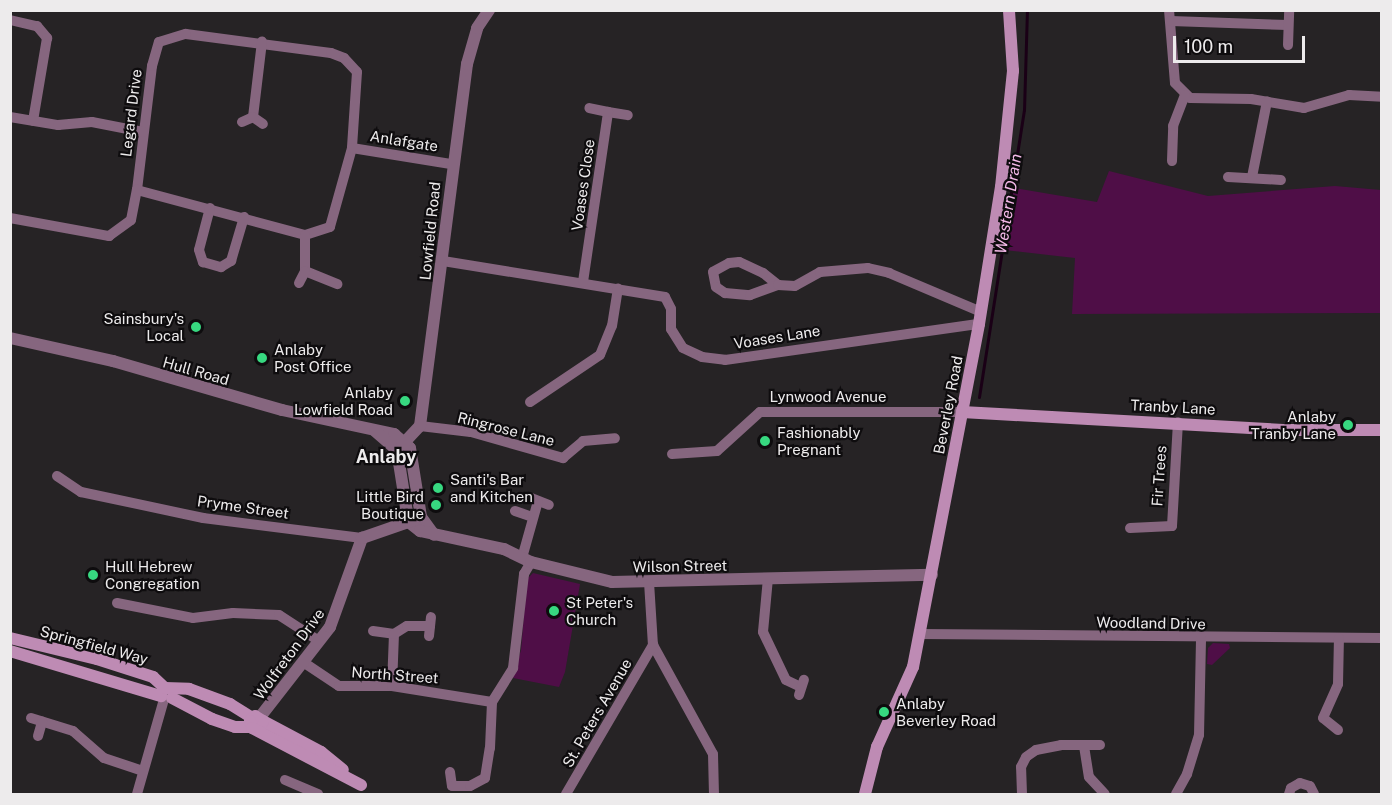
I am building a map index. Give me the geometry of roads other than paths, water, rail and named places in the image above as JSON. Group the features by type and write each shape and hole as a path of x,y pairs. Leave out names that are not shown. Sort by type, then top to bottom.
{"main road":[{"name":"Beverley Road","path":"865,795 877,747 913,667 962,412 1001,187 1013,71 1009,10"},
{"name":"Tranby Lane","path":"962,412 1178,422 1288,430 1382,430"},
{"name":"Springfield Way","path":"10,638 120,666 153,677 167,694"},
{"name":"Springfield Way","path":"10,651 167,694 212,719 236,727 257,722"},
{"name":"Springfield Way","path":"167,694 189,689 230,704 361,785 371,795"}],"street":[{"name":"Lowfield Road","path":"420,426 443,261 451,164 471,46 489,10"},
{"path":"1288,45 1289,10"},
{"path":"1288,26 1170,16 1176,83 1185,95 1211,101 1267,101 1311,108 1349,95 1382,97"},
{"path":"10,20 37,26 47,38 33,121"},
{"name":"Legard Drive","path":"10,218 109,236 131,220 137,190 152,66 159,42 182,33 331,53 344,58 357,72 352,148 330,227 305,235"},
{"path":"242,122 258,120 262,42"},
{"path":"1172,161 1173,126 1185,95"},
{"path":"1252,177 1267,101"},
{"path":"589,108 628,115"},
{"name":"Voases Close","path":"583,282 608,112"},
{"path":"10,117 58,125 92,122 143,132"},
{"name":"Anlafgate","path":"352,148 451,164"},
{"path":"1228,177 1281,180"},
{"path":"137,190 305,235 305,271 299,283"},
{"path":"210,208 199,250 200,260 212,265 226,267 231,261 244,218"},
{"name":"Voases Lane","path":"443,261 665,297 671,309 671,329 683,348 702,357 725,360 979,317"},
{"path":"778,285 763,273 739,262 729,262 713,272 716,287 725,293 750,295 778,285 795,286 820,272 868,268 889,273 979,317"},
{"path":"305,271 337,284"},
{"path":"534,397 600,355 612,326 618,288"},
{"name":"Hull Road","path":"10,338 113,361 275,408 394,434 402,446"},
{"name":"Lynwood Avenue","path":"672,453 717,451 760,412 962,412"},
{"name":"Fir Trees","path":"1130,528 1172,526 1178,422"},
{"path":"402,446 420,426"},
{"name":"Ringrose Lane","path":"420,426 471,432 563,458 583,441 615,438"},
{"name":"Wilson Street","path":"402,446 414,460 416,520 435,536 504,549 527,560 612,582 932,575"},
{"name":"Pryme Street","path":"57,476 81,492 121,497 203,518 362,538"},
{"path":"450,772 452,786 470,786 484,778 490,748 492,702 513,668 524,574 534,528 532,517 539,501"},
{"path":"515,511 532,517"},
{"path":"362,538 416,520"},
{"name":"Wolfreton Drive","path":"257,722 320,641 335,617 362,538"},
{"path":"768,578 763,632 786,680 800,687"},
{"path":"649,582 653,645 713,754 714,795"},
{"path":"117,603 193,618 233,613 279,615 320,641"},
{"path":"373,632 394,634 407,626 430,626"},
{"path":"392,686 394,634"},
{"name":"Woodland Drive","path":"920,634 1382,638"},
{"path":"1176,795 1187,774 1199,735 1201,638"},
{"path":"1338,730 1323,718 1338,684 1339,638"},
{"name":"St. Peters Avenue","path":"566,795 653,645"},
{"name":"North Street","path":"303,662 339,686 392,686 492,702"},
{"path":"137,795 167,694"},
{"path":"38,736 37,720 73,731 104,758 143,771"},
{"path":"1019,794 1021,768 1026,757 1060,745 1100,745"},
{"path":"1084,746 1089,777 1105,795"},
{"path":"285,780 318,795"},
{"path":"1289,795 1291,788 1300,783 1310,786 1314,795"}],"waterway":[{"name":"Western Drain","path":"979,397 1024,110 1027,10"}],"place":[{"name":"Sainsbury's Local","path":"196,327"},
{"name":"Anlaby Post Office","path":"262,358"},
{"name":"Anlaby Lowfield Road","path":"405,401"},
{"name":"Anlaby Tranby Lane","path":"1348,425"},
{"name":"Fashionably Pregnant","path":"765,441"},
{"name":"Santi's Bar and Kitchen","path":"438,488"},
{"name":"Little Bird Boutique","path":"436,505"},
{"name":"Hull Hebrew Congregation","path":"93,575"},
{"name":"St Peter's Church","path":"554,611"},
{"name":"Anlaby Beverley Road","path":"884,712"}],"district":[{"name":"Anlaby","path":"386,457"}]}
